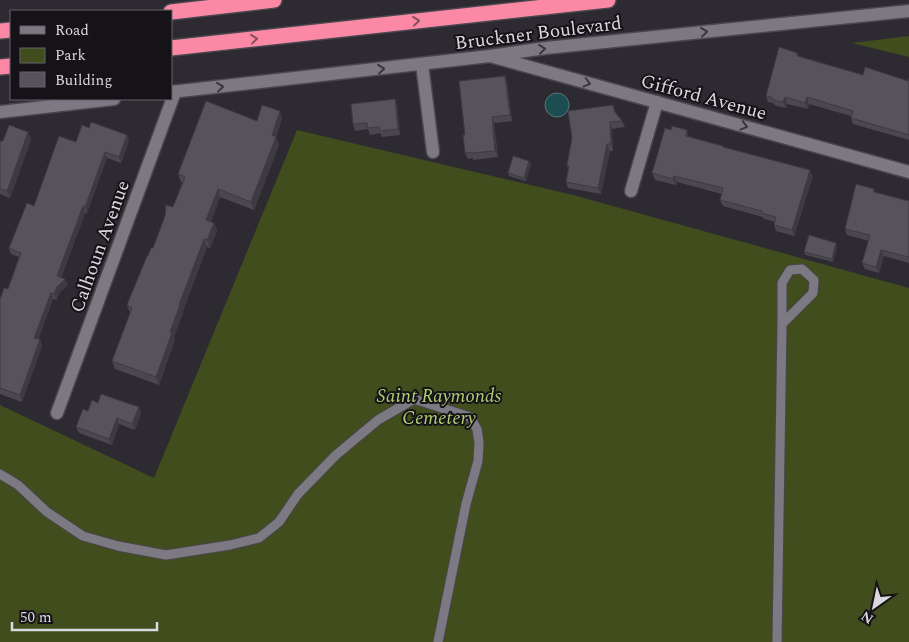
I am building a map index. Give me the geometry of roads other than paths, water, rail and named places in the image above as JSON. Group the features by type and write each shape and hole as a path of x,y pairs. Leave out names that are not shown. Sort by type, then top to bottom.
{"highway":[{"path":"172,12 274,0"},
{"path":"172,48 608,0"}],"street":[{"name":"Bruckner Boulevard","path":"173,92 546,48 909,11"},
{"name":"Gifford Avenue","path":"490,56 909,172"},
{"path":"422,64 433,152"},
{"path":"0,112 105,100"},
{"name":"Calhoun Avenue","path":"57,413 170,100"},
{"path":"631,191 657,102"}],"lane":[{"path":"778,642 782,282 790,270 802,269 814,280 813,293 782,324"},
{"path":"0,474 18,485 47,512 83,536 118,546 166,555 230,545 260,538 279,522 298,494 336,455 378,420 414,399 470,417 477,429 479,443 478,461 466,504 438,642"}],"water":[{"path":"557,93 562,94 568,100 568,110 562,116 557,117 552,116 546,110 545,105 546,100 552,94"}],"park label":[{"name":"Saint Raymonds Cemetery","path":"439,406"}]}
